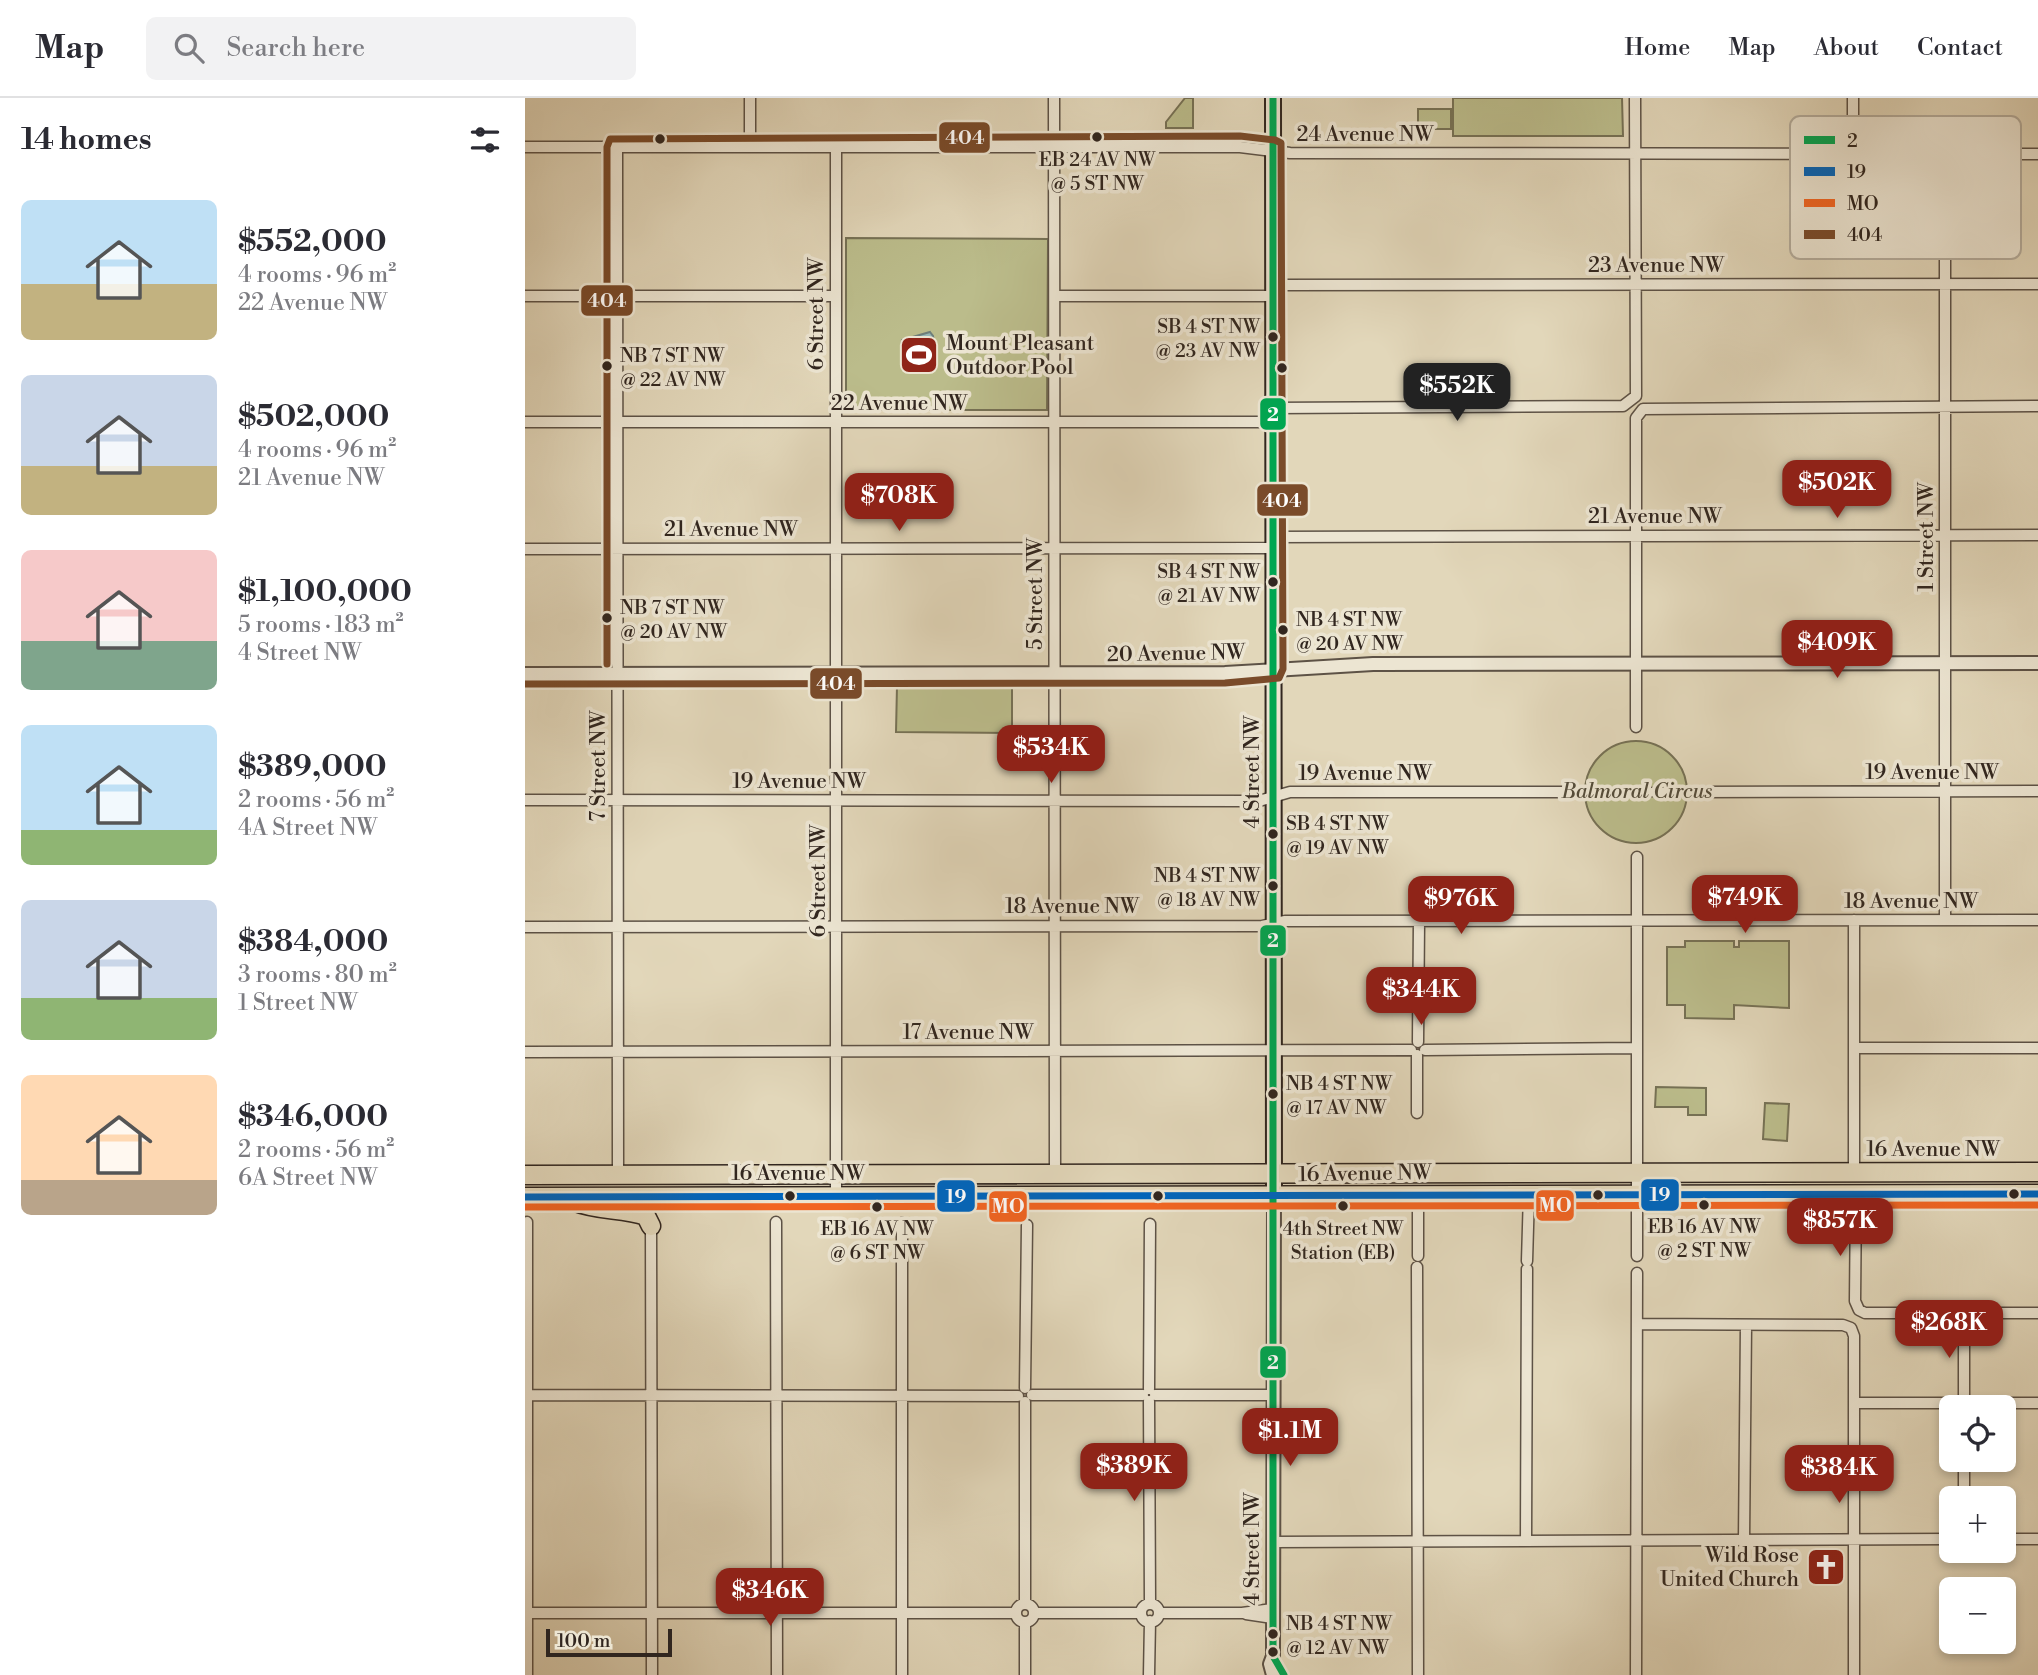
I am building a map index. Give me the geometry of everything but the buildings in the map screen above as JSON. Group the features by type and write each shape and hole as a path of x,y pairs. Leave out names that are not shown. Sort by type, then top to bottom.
{"highway":[{"name":"16 Avenue NW","path":"525,1175 2038,1172"},
{"name":"16 Avenue NW","path":"525,1197 2037,1195"},
{"path":"563,1197 603,1211 624,1211 646,1216 651,1226"}],"main road":[{"name":"4 Street NW","path":"1273,98 1274,1196"}],"street":[{"path":"750,98 750,147"},
{"name":"5 Street NW","path":"1054,98 1055,1173"},
{"path":"1635,98 1635,285"},
{"path":"1853,98 1853,116"},
{"name":"24 Avenue NW","path":"525,147 1240,147 1290,153 1790,154"},
{"name":"7 Street NW","path":"617,147 618,1174"},
{"name":"6 Street NW","path":"836,147 836,1195"},
{"name":"1 Street NW","path":"1945,259 1945,920"},
{"name":"23 Avenue NW","path":"1055,296 1635,285 2038,284"},
{"name":"22 Avenue NW","path":"525,422 1053,422 1623,407 1636,396 1635,285"},
{"path":"525,296 836,296"},
{"path":"1636,727 1636,418 1640,411 1647,407 2038,406"},
{"name":"21 Avenue NW","path":"525,549 1054,548 1636,535 2038,535"},
{"name":"20 Avenue NW","path":"525,674 1225,673 1373,664 2038,663"},
{"name":"19 Avenue NW","path":"525,800 1259,801 1290,792 2038,791"},
{"path":"1637,857 1637,1256"},
{"path":"1854,920 1854,1172"},
{"name":"18 Avenue NW","path":"525,927 2038,920"},
{"path":"1417,1113 1419,921"},
{"name":"17 Avenue NW","path":"525,1052 1636,1048"},
{"path":"1854,1048 2038,1048"},
{"path":"1526,1541 1529,1194"},
{"path":"1417,1256 1418,1195"},
{"name":"4 Street NW","path":"1273,1675 1270,1664 1273,1656 1274,1196"},
{"path":"1856,1196 1856,1301 1859,1310 1865,1313 2038,1313"},
{"path":"776,1222 779,1396 777,1675"},
{"path":"527,1223 527,1675"},
{"path":"902,1223 902,1675"},
{"path":"1150,1224 1150,1604"},
{"path":"651,1226 652,1675"},
{"path":"1025,1604 1027,1226"},
{"path":"1417,1268 1418,1675"},
{"path":"1636,1675 1637,1273"},
{"path":"1964,1312 1964,1395"},
{"path":"1637,1324 1843,1325 1851,1328 1854,1403 1854,1675"},
{"path":"1744,1540 1746,1325"},
{"path":"526,1395 1273,1395"},
{"path":"1854,1403 1939,1405"},
{"path":"2016,1404 2038,1403"},
{"path":"1273,1542 1939,1539"},
{"path":"2016,1539 2038,1539"},
{"path":"1025,1604 1031,1605 1035,1613 1033,1619 1025,1623 1017,1618 1016,1613 1020,1605 1025,1604"},
{"path":"1141,1613 1144,1606 1150,1604 1155,1606 1159,1613"},
{"path":"526,1613 1016,1613"},
{"path":"1035,1613 1141,1613"},
{"path":"1141,1613 1145,1620 1150,1621"},
{"path":"1149,1675 1150,1621 1159,1613 1273,1614"},
{"path":"1025,1623 1025,1675"},
{"path":"1273,1656 1284,1675"}],"green space":[{"path":"1185,98 1193,98 1193,128 1166,128 1166,122"},
{"path":"1453,98 1622,98 1623,136 1453,136"},
{"path":"1418,109 1451,109 1451,129 1418,129"},
{"path":"846,238 1048,239 1047,410 846,410"},
{"path":"897,686 1012,686 1012,733 896,732"},
{"name":"Balmoral Circus","path":"1636,741 1655,745 1672,756 1683,773 1687,792 1683,811 1672,828 1655,839 1636,843 1617,839 1600,828 1589,811 1585,792 1589,773 1600,756 1617,745"},
{"path":"1685,941 1734,941 1734,947 1739,947 1739,941 1789,941 1789,1008 1734,1005 1734,1019 1685,1018 1685,1005 1667,1005 1667,947 1685,947"},
{"path":"1656,1087 1706,1088 1706,1115 1688,1115 1688,1107 1655,1107"},
{"path":"1765,1103 1789,1104 1787,1141 1763,1139"}],"water":[{"path":"930,332 935,353 919,352 921,363 916,368 910,368 905,361 907,352 901,348 902,340"}],"transit line":[{"name":"2","path":"1273,98 1273,1656 1284,1675"},
{"name":"404","path":"525,684 1225,683 1279,678 1283,669 1281,143 1240,136 610,139 607,147 607,664"},
{"name":"19","path":"525,1197 2038,1194"},
{"name":"MO","path":"525,1207 2038,1205"}],"place":[{"name":"EB 24 AV NW @ 5 ST NW","path":"1097,137"},
{"name":"SB 4 ST NW @ 23 AV NW","path":"1273,337"},
{"name":"Mount Pleasant Outdoor Pool","path":"919,355"},
{"name":"NB 7 ST NW @ 22 AV NW","path":"607,366"},
{"name":"SB 4 ST NW @ 21 AV NW","path":"1273,582"},
{"name":"NB 7 ST NW @ 20 AV NW","path":"607,618"},
{"name":"NB 4 ST NW @ 20 AV NW","path":"1283,630"},
{"name":"SB 4 ST NW @ 19 AV NW","path":"1273,834"},
{"name":"NB 4 ST NW @ 18 AV NW","path":"1273,886"},
{"name":"NB 4 ST NW @ 17 AV NW","path":"1273,1094"},
{"name":"EB 16 AV NW @ 2 ST NW","path":"1704,1205"},
{"name":"4th Street NW Station (EB)","path":"1343,1206"},
{"name":"EB 16 AV NW @ 6 ST NW","path":"877,1207"},
{"name":"Wild Rose United Church","path":"1826,1567"},
{"name":"NB 4 ST NW @ 12 AV NW","path":"1273,1634"}]}
